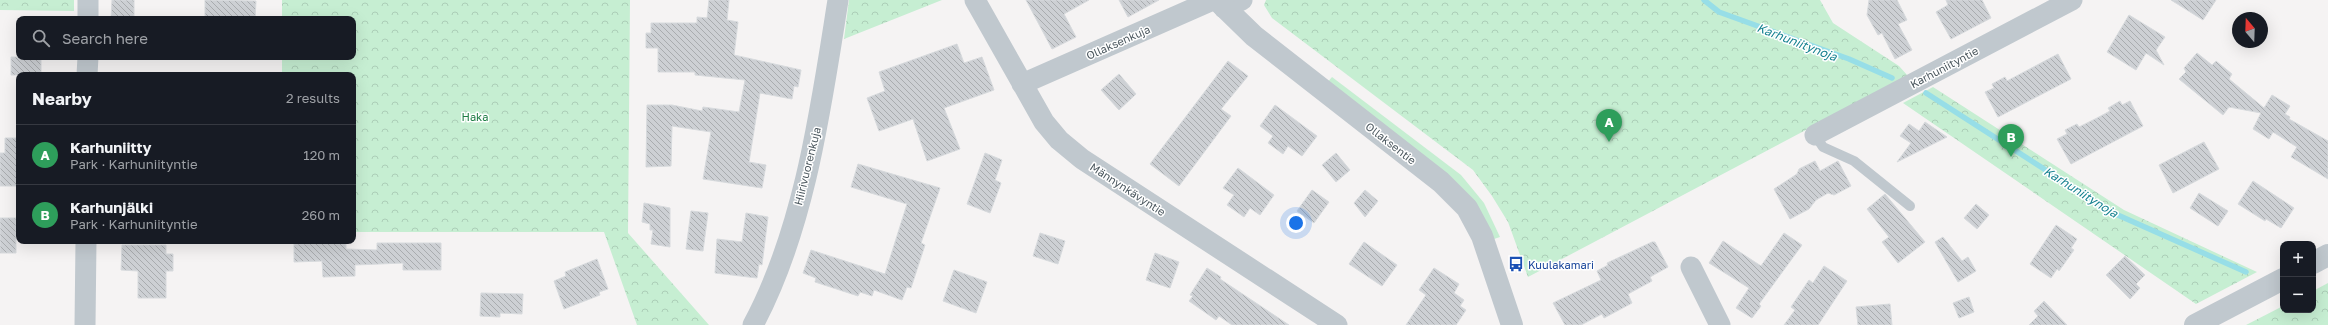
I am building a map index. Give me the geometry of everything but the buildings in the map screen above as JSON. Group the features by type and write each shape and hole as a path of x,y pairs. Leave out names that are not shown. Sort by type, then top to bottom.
{"street":[{"path":"88,0 88,16"},
{"name":"Hiirivuorenkuja","path":"753,325 776,276 795,216 818,128 838,0"},
{"name":"Männynkävyntie","path":"975,0 1044,122 1059,140 1082,159 1336,325"},
{"name":"Karhuniityntie","path":"1815,135 2072,0"},
{"name":"Ollaksenkuja","path":"1022,84 1224,2"},
{"name":"Ollaksentie","path":"1224,2 1254,36 1441,182 1467,208 1482,236 1512,325"},
{"path":"88,60 88,72"},
{"path":"85,325 86,244"},
{"path":"2316,261 2328,255"},
{"path":"1691,268 1720,325"},
{"path":"2201,324 2280,281"}],"lane":[{"path":"1815,135 1823,147 1854,161 1910,206"}],"green space":[{"path":"0,0 74,0 74,11 0,10"},
{"name":"Haka","path":"282,0 630,0 628,233 709,325 637,325 604,232 356,232 356,72 282,72 282,60 356,60 356,16 282,16"},
{"path":"849,0 942,0 844,39"},
{"path":"1266,0 1820,0 1833,23 1899,66 1908,76 1528,277 1508,222 1492,196 1473,170 1272,18 1264,5"},
{"path":"1332,77 1461,175 1484,203 1500,237 1494,239 1327,83"},
{"path":"1933,87 2124,210 2257,272 2196,304 1903,103"},
{"path":"2328,283 2328,325 2246,325 2280,308 2280,313 2316,313 2316,289"}],"waterway":[{"name":"Karhuniitynoja","path":"1704,0 1719,12 1849,59 1892,78"},
{"name":"Karhuniitynoja","path":"1926,93 2111,212 2246,272"}],"place":[{"name":"Karhuniitty","path":"1609,142"},
{"name":"Karhunjälki","path":"2011,157"},
{"name":"Kuulakamari","path":"1516,264"}]}
